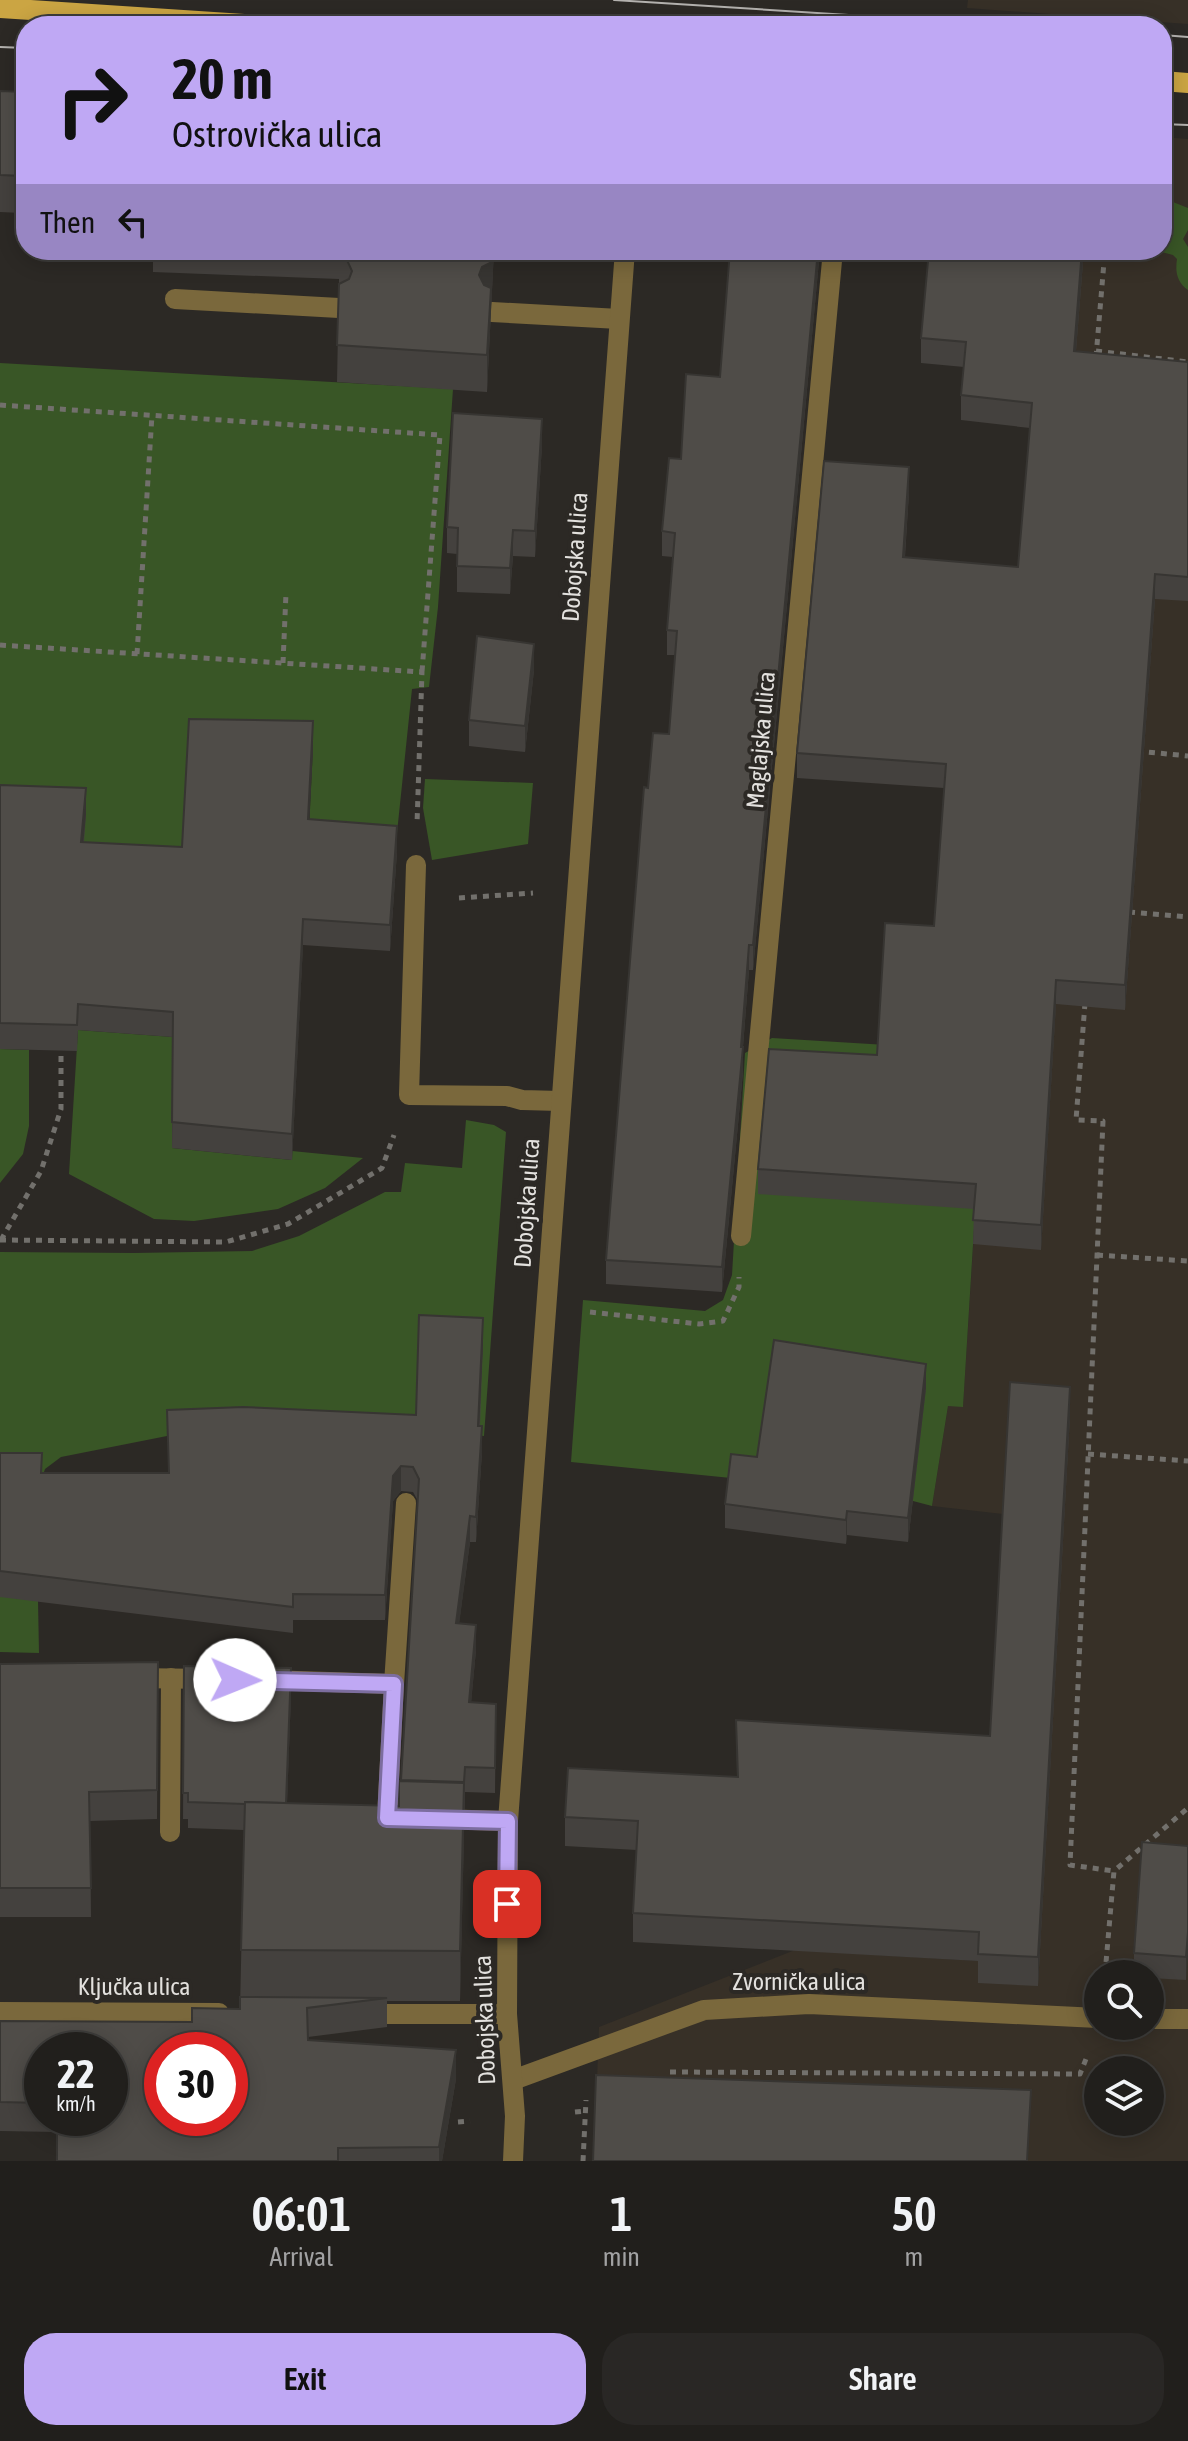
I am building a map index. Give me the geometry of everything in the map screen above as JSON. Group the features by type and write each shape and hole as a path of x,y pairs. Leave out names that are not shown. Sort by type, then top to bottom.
{"main road":[{"path":"0,8 123,16"}],"street":[{"name":"Dobojska ulica","path":"513,2161 515,2116 507,2014 508,1821 624,260"},
{"name":"Maglajska ulica","path":"741,1236 832,260"},
{"path":"175,299 339,308"},
{"path":"492,312 619,319"},
{"path":"416,865 409,1095 507,1096 560,1101"},
{"path":"406,1503 387,1818 508,1821"},
{"path":"113,1677 394,1684"},
{"path":"170,1832 171,1678"},
{"name":"Zvornička ulica","path":"513,2080 704,2010 809,2004 1084,2017"},
{"name":"Ključka ulica","path":"0,2012 244,2013"},
{"path":"337,2013 507,2014"},
{"path":"1164,2019 1188,2019"}],"path":[{"path":"1095,364 1104,260"},
{"path":"1096,351 1188,362"},
{"path":"0,405 440,435 422,672 416,865"},
{"path":"137,654 152,415"},
{"path":"283,663 286,593"},
{"path":"0,645 422,672"},
{"path":"1131,750 1188,756"},
{"path":"1124,912 1188,917"},
{"path":"1085,1000 1076,1120 1103,1121 1070,1865 1114,1871"},
{"path":"0,1240 41,1171 61,1109 61,1042"},
{"path":"0,1240 226,1242 288,1224 382,1168 409,1095"},
{"path":"582,1311 699,1324 723,1321 739,1287 741,1236"},
{"path":"1097,1255 1188,1261"},
{"path":"1088,1454 1188,1461"},
{"path":"1106,1960 1114,1871 1188,1808"},
{"path":"1136,1853 1149,1854"},
{"path":"667,2072 1080,2074 1089,2049"},
{"path":"583,2161 586,2096"},
{"path":"575,2112 585,2111"},
{"path":"458,2122 470,2121"}],"shaded area":[{"path":"968,0 1188,0 1188,24 1172,23 1172,16 1078,16 967,8"},
{"path":"1172,138 1188,139 1188,2161 594,2161 599,2027 795,1950 979,1961 1003,1514 932,1506 948,1406 963,1406 989,995 1047,260 1172,260"}],"green space":[{"path":"1172,202 1188,208 1188,230 1183,239 1188,247 1188,290 1181,284 1176,268 1177,259 1173,255"},
{"path":"0,363 453,389 438,607 429,687 412,689 395,852 306,891 313,748 182,873 81,868 0,811"},
{"path":"425,779 533,783 528,844 432,860 423,808"},
{"path":"78,1030 173,1037 172,1148 292,1160 292,1151 363,1158 325,1188 278,1209 194,1221 154,1219 69,1174"},
{"path":"772,1038 985,1051 963,1407 948,1406 932,1506 731,1478 571,1462 583,1300 705,1311 723,1300 732,1275 745,1053"},
{"path":"0,1049 29,1050 29,1126 23,1154 0,1183"},
{"path":"466,1120 494,1125 506,1132 484,1436 419,1429 167,1436 61,1457 45,1469 42,1478 0,1478 0,1252 252,1251 299,1236 385,1192 401,1192 405,1163 462,1168"},
{"path":"0,1549 38,1601 39,1653 0,1652"}],"building":[{"path":"0,91 16,92 16,176 0,175"},
{"path":"347,260 492,260 482,267 479,275 484,285 491,288 487,355 337,345 339,284 349,279 352,271"},
{"path":"729,260 817,260 753,945 749,945 743,1047 722,1267 606,1260 644,787 648,788 653,733 669,734 677,631 667,630 675,533 662,531 669,458 681,459 686,374 720,377"},
{"path":"928,260 1081,260 1074,351 1188,362 1188,577 1155,574 1125,985 1056,980 1041,1225 973,1220 976,1184 758,1169 769,1049 877,1055 885,923 934,926 946,764 797,753 824,461 909,467 903,557 1018,567 1032,403 961,395 966,342 921,338"},
{"path":"453,413 542,419 535,531 513,530 510,568 457,566 458,528 447,527"},
{"path":"477,636 534,644 525,726 469,720"},
{"path":"189,719 313,721 308,819 397,826 390,925 303,919 292,1134 172,1122 173,1012 78,1004 77,1025 0,1023 0,785 86,788 81,842 182,847"},
{"path":"419,1315 483,1318 478,1426 482,1426 476,1517 470,1516 456,1623 476,1625 469,1702 496,1704 495,1768 465,1767 464,1782 401,1780 419,1479 413,1467 401,1466 393,1476 385,1595 293,1594 293,1607 0,1571 0,1453 42,1453 41,1473 169,1473 167,1410 243,1407 416,1415"},
{"path":"774,1340 926,1364 908,1518 847,1511 846,1520 725,1504 731,1454 757,1457"},
{"path":"1010,1382 1070,1387 1038,1957 978,1954 979,1932 633,1913 638,1821 565,1817 568,1768 738,1777 736,1720 990,1736"},
{"path":"158,1662 157,1790 89,1792 91,1888 0,1888 0,1664"},
{"path":"184,1666 291,1668 286,1803 188,1802 188,1793 183,1793"},
{"path":"399,1781 464,1783 460,1951 241,1950 245,1802 399,1806"},
{"path":"1142,1842 1188,1846 1186,1957 1134,1953"},
{"path":"240,1997 387,1998 307,2008 308,2040 456,2050 439,2147 338,2148 338,2161 57,2161 57,2136 128,2136 128,2032 24,2032 24,2103 0,2102 0,2021 192,2022 192,2008 240,2009"},
{"path":"596,2075 1031,2090 1027,2161 593,2161"}],"tram line":[{"path":"614,0 866,16"},
{"path":"1172,36 1188,37"},
{"path":"0,47 16,48"},
{"path":"1172,124 1188,125"}],"route":[{"path":"235,1680 394,1684 387,1818 508,1821 507,1904"}]}
